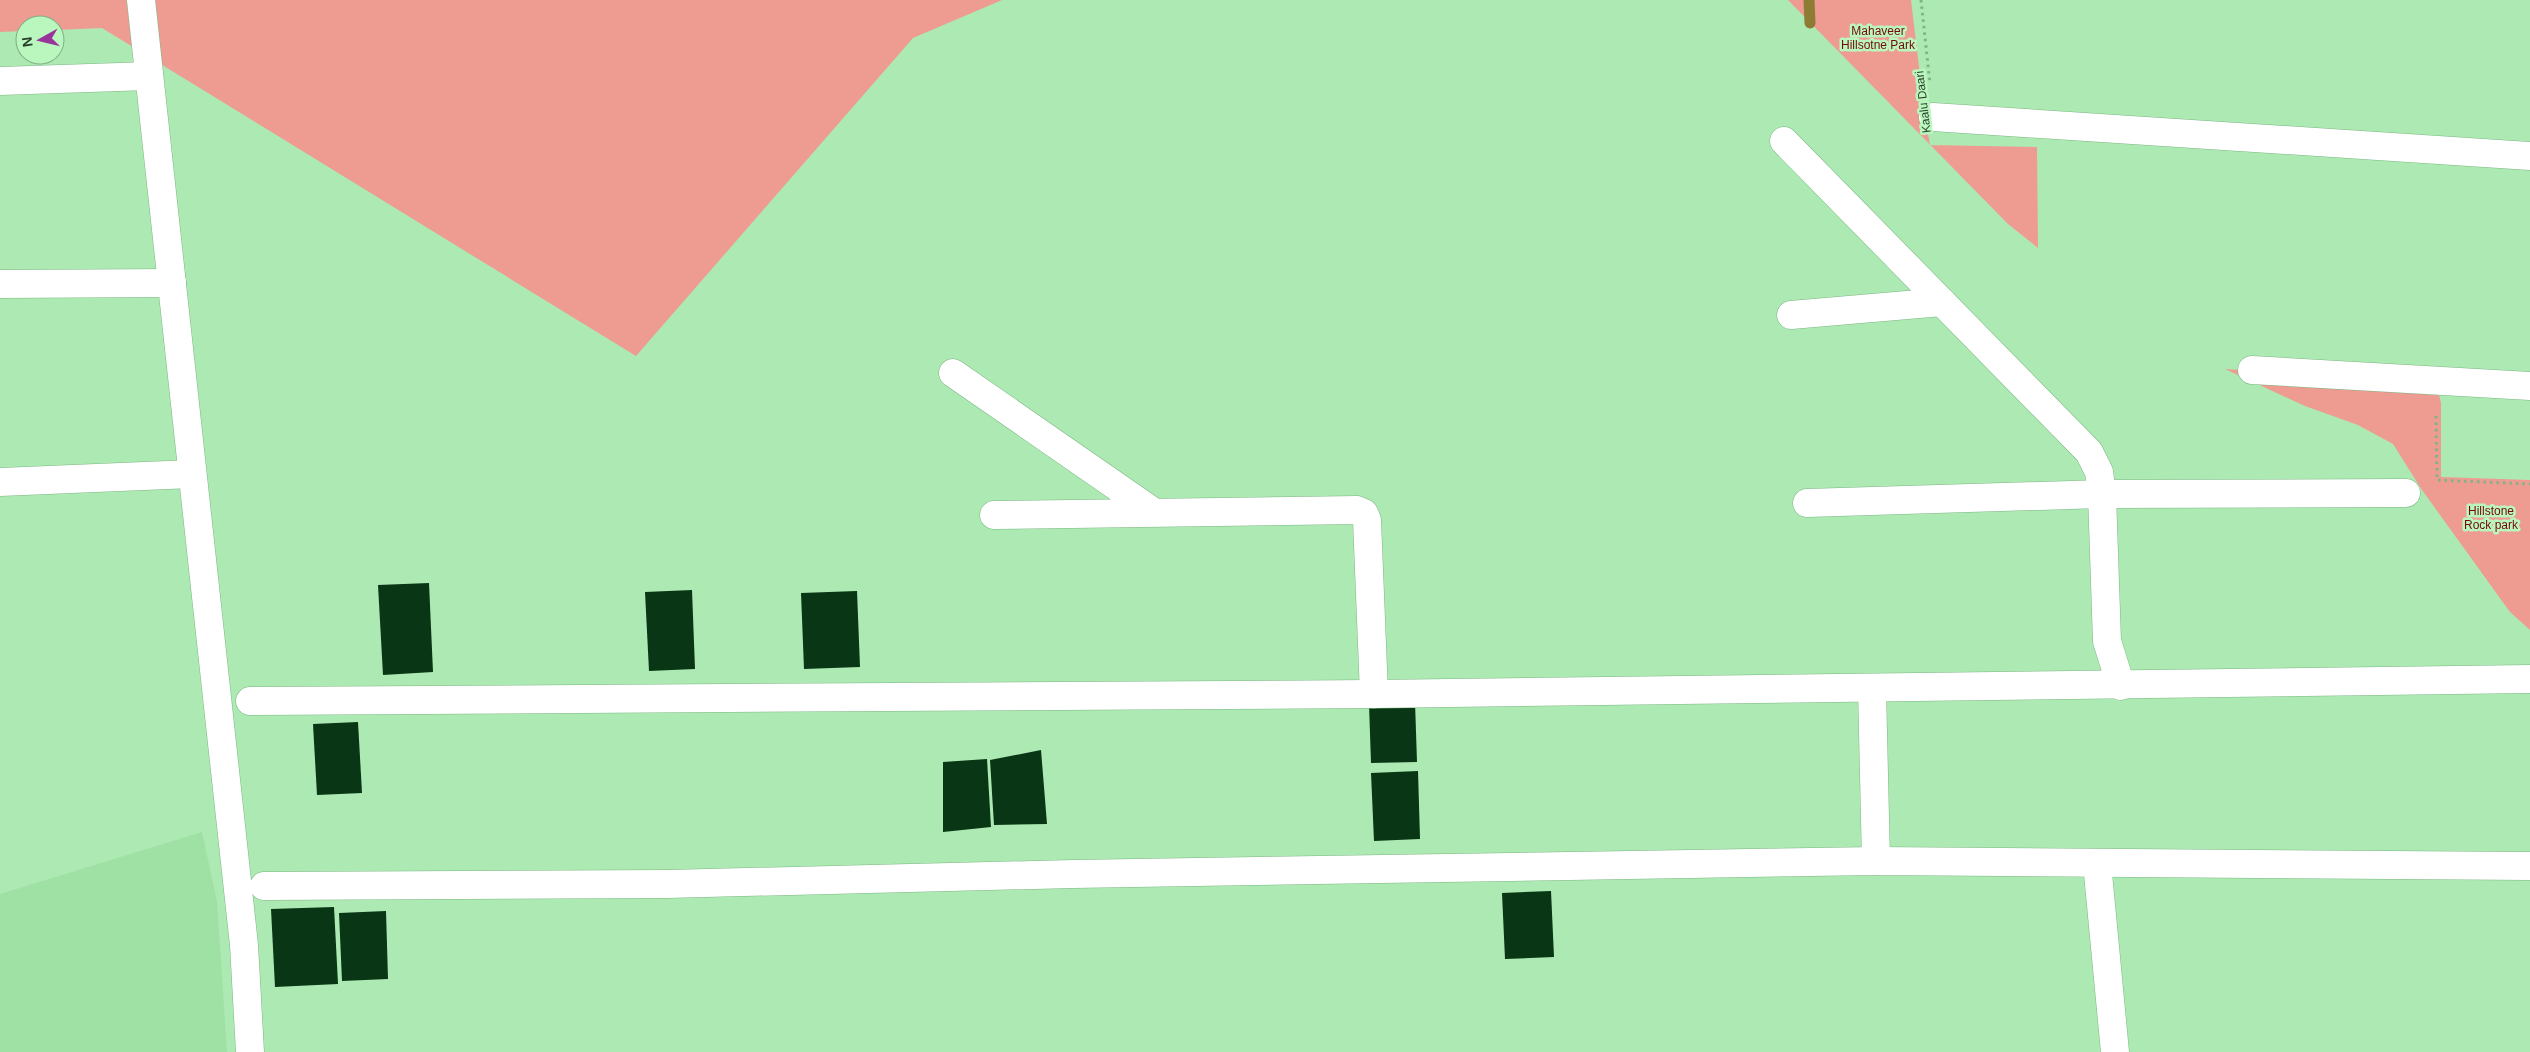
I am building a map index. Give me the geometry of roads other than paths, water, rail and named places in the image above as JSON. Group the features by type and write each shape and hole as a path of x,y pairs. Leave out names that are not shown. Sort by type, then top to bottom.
{"street":[{"path":"141,0 244,945 250,1052"},
{"path":"0,81 149,76"},
{"path":"1933,117 2530,156"},
{"path":"1784,141 2089,452 2099,472 2102,494 2107,641 2122,686"},
{"path":"0,284 172,283"},
{"path":"1791,315 1942,302"},
{"path":"2252,370 2530,386"},
{"path":"953,373 1152,512"},
{"path":"0,482 192,474"},
{"path":"1807,503 2102,494 2406,493"},
{"path":"994,515 1357,510 1364,513 1367,520 1374,694"},
{"path":"250,701 1374,694 2122,686 2530,679"},
{"path":"1872,689 1876,861"},
{"path":"264,886 667,884 1073,874 1876,861 2530,866"},
{"path":"2097,863 2115,1052"}],"waterway":[{"path":"1809,0 1810,23"}],"park label":[{"name":"Mahaveer Hillsotne Park","path":"1878,38"},
{"name":"Hillstone Rock park","path":"2491,518"}]}
